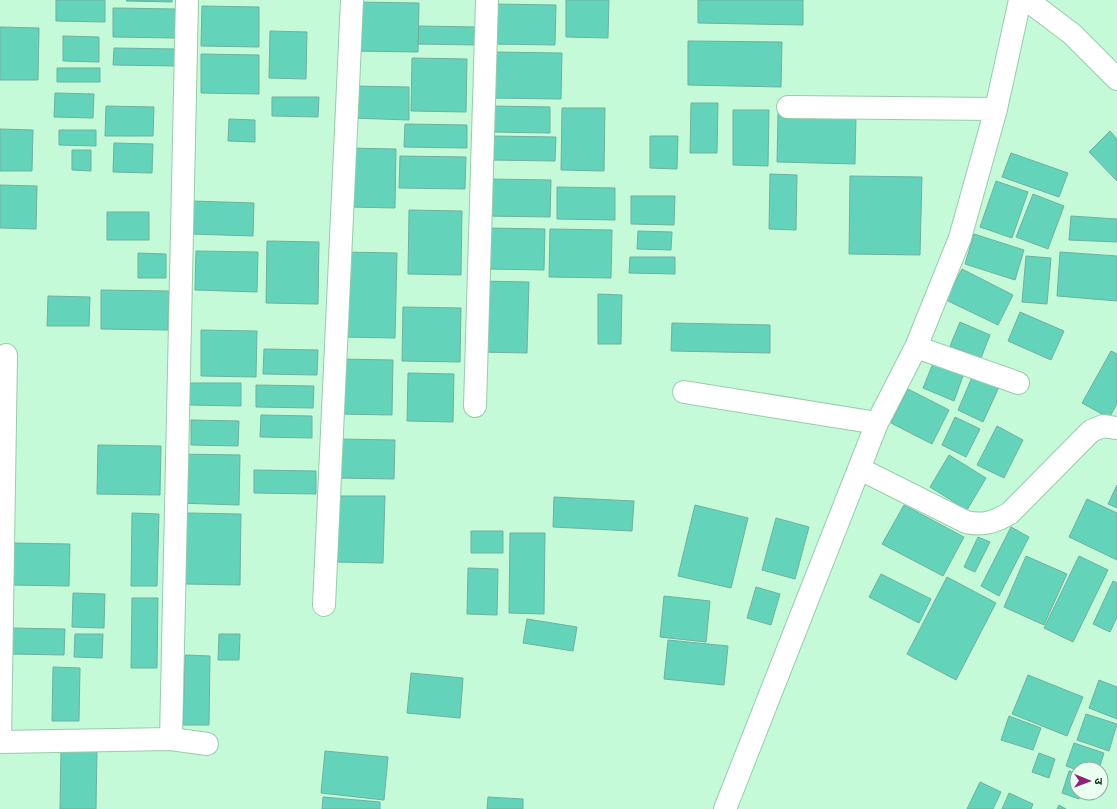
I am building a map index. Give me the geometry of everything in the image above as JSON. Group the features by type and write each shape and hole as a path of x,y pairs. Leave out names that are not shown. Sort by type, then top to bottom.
{"street":[{"path":"171,739 187,0"},
{"path":"324,605 352,0"},
{"path":"475,406 487,0"},
{"path":"724,809 877,423 916,347 960,238 996,109 1020,0"},
{"path":"1027,0 1072,34 1117,79"},
{"path":"788,107 996,109"},
{"path":"916,347 1018,383"},
{"path":"6,355 0,742 171,739 207,744"},
{"path":"684,392 877,423"},
{"path":"860,469 966,522 975,524 995,522 1010,513 1087,434 1103,426 1117,428"}],"building":[{"path":"56,0 105,0 105,22 56,21"},
{"path":"172,0 172,2 126,1"},
{"path":"566,0 609,0 608,38 566,37"},
{"path":"698,0 803,0 803,25 698,23"},
{"path":"354,2 419,3 418,52 353,51"},
{"path":"491,4 556,5 555,45 490,44"},
{"path":"202,6 259,7 259,47 201,46"},
{"path":"113,8 176,9 176,38 113,37"},
{"path":"419,26 477,27 476,45 418,44"},
{"path":"0,27 39,28 38,80 0,80"},
{"path":"270,31 307,32 306,79 269,78"},
{"path":"63,36 99,37 99,62 63,61"},
{"path":"688,41 782,42 781,87 688,85"},
{"path":"114,48 176,49 176,66 113,65"},
{"path":"492,52 562,53 561,99 491,98"},
{"path":"201,54 259,55 259,94 201,93"},
{"path":"412,58 467,59 466,112 411,111"},
{"path":"57,68 100,68 100,82 57,82"},
{"path":"352,86 409,87 409,120 351,118"},
{"path":"55,93 94,94 93,118 54,117"},
{"path":"272,97 319,97 318,117 272,116"},
{"path":"691,103 718,103 717,153 690,153"},
{"path":"106,106 154,107 153,136 105,136"},
{"path":"490,106 550,107 550,133 490,132"},
{"path":"562,108 605,108 604,171 561,170"},
{"path":"733,110 769,110 768,166 733,165"},
{"path":"778,113 856,115 855,164 777,162"},
{"path":"229,119 255,120 255,142 228,141"},
{"path":"405,124 467,125 467,148 404,147"},
{"path":"0,129 33,130 32,171 0,171"},
{"path":"59,130 96,130 96,146 59,145"},
{"path":"1110,131 1117,139 1117,181 1089,152"},
{"path":"492,136 556,137 555,161 491,160"},
{"path":"650,136 678,136 677,169 650,168"},
{"path":"114,143 153,144 152,173 113,172"},
{"path":"350,148 396,149 395,208 349,207"},
{"path":"72,150 91,150 91,171 72,170"},
{"path":"1011,153 1068,173 1059,197 1002,177"},
{"path":"400,156 466,157 465,189 399,188"},
{"path":"770,174 797,175 796,230 769,229"},
{"path":"850,176 922,177 920,255 849,254"},
{"path":"486,179 551,180 550,217 485,216"},
{"path":"996,181 1028,192 1012,238 980,227"},
{"path":"0,185 37,186 36,229 0,228"},
{"path":"557,187 615,188 615,220 557,219"},
{"path":"1033,194 1064,206 1048,249 1016,237"},
{"path":"631,196 675,196 674,225 631,224"},
{"path":"192,201 254,203 253,236 191,234"},
{"path":"409,210 462,211 461,275 408,274"},
{"path":"107,212 149,212 149,240 107,240"},
{"path":"1071,216 1117,219 1117,242 1069,240"},
{"path":"489,228 545,229 544,270 488,269"},
{"path":"550,229 612,230 611,278 549,277"},
{"path":"638,231 672,232 671,250 637,249"},
{"path":"974,234 1024,250 1015,280 965,264"},
{"path":"267,241 319,242 318,304 266,303"},
{"path":"196,251 258,252 257,292 195,290"},
{"path":"343,252 397,253 395,338 342,337"},
{"path":"1060,252 1117,256 1117,301 1057,296"},
{"path":"138,253 166,254 166,278 138,278"},
{"path":"1026,256 1051,258 1047,304 1022,302"},
{"path":"630,257 675,257 675,274 629,273"},
{"path":"962,269 1013,295 998,325 946,300"},
{"path":"481,281 529,282 527,353 479,352"},
{"path":"101,290 169,291 168,330 101,329"},
{"path":"598,294 622,295 621,344 598,344"},
{"path":"48,296 90,297 89,326 47,326"},
{"path":"403,307 461,308 460,362 402,361"},
{"path":"1020,312 1064,331 1051,360 1008,341"},
{"path":"960,322 990,335 981,358 950,346"},
{"path":"672,323 770,325 770,353 671,351"},
{"path":"201,330 257,331 256,377 201,376"},
{"path":"264,349 318,350 317,375 263,374"},
{"path":"1111,351 1117,354 1117,404 1109,418 1082,403"},
{"path":"340,359 393,360 392,415 339,414"},
{"path":"934,361 964,373 954,401 923,388"},
{"path":"408,373 454,374 453,422 407,421"},
{"path":"973,375 999,387 983,422 958,410"},
{"path":"189,383 241,383 241,406 189,405"},
{"path":"256,385 314,386 313,408 256,407"},
{"path":"908,389 949,410 932,444 891,423"},
{"path":"261,415 312,416 312,438 260,437"},
{"path":"955,417 980,429 966,457 942,445"},
{"path":"191,420 239,421 238,446 191,445"},
{"path":"997,426 1023,440 1004,478 977,465"},
{"path":"339,439 395,440 394,479 339,478"},
{"path":"98,445 161,446 160,495 97,494"},
{"path":"178,454 240,455 239,505 177,503"},
{"path":"949,455 986,478 967,510 930,487"},
{"path":"254,470 316,471 316,494 254,493"},
{"path":"1117,485 1117,508 1108,504"},
{"path":"335,496 385,496 383,563 334,562"},
{"path":"554,497 634,501 632,531 553,527"},
{"path":"1087,499 1117,513 1117,560 1069,537"},
{"path":"695,505 748,518 731,588 678,576"},
{"path":"904,505 964,537 943,576 882,544"},
{"path":"132,513 159,514 157,586 131,586"},
{"path":"187,513 241,514 240,585 185,584"},
{"path":"776,518 809,527 795,579 762,570"},
{"path":"1011,527 1029,537 999,596 981,586"},
{"path":"471,531 503,531 503,553 471,553"},
{"path":"510,533 545,533 544,614 509,613"},
{"path":"978,537 990,542 975,572 964,567"},
{"path":"13,543 70,544 69,586 12,585"},
{"path":"1026,556 1067,574 1044,625 1004,607"},
{"path":"1079,556 1108,570 1073,642 1044,628"},
{"path":"468,568 498,569 497,615 467,614"},
{"path":"881,574 931,599 919,623 869,597"},
{"path":"947,577 996,603 956,680 907,654"},
{"path":"1113,581 1117,583 1117,617 1110,632 1093,624"},
{"path":"756,587 780,594 771,625 747,618"},
{"path":"73,593 105,594 104,628 72,627"},
{"path":"664,596 710,601 706,642 660,637"},
{"path":"132,598 158,598 157,668 131,668"},
{"path":"527,619 577,627 573,651 523,643"},
{"path":"12,628 65,629 64,655 12,654"},
{"path":"75,634 103,634 102,658 74,657"},
{"path":"219,634 240,634 239,660 218,660"},
{"path":"668,640 728,646 724,685 664,679"},
{"path":"185,655 210,656 209,725 183,725"},
{"path":"53,667 80,668 79,721 52,721"},
{"path":"411,673 463,678 460,718 407,713"},
{"path":"1028,675 1083,697 1067,736 1012,714"},
{"path":"1099,680 1117,687 1117,719 1089,708"},
{"path":"1086,714 1117,724 1109,751 1077,740"},
{"path":"1009,716 1041,728 1033,750 1001,740"},
{"path":"1074,743 1104,753 1102,761 1069,761 1069,767 1066,766"},
{"path":"61,751 97,751 96,809 60,809"},
{"path":"325,751 388,757 384,800 321,793"},
{"path":"1039,753 1055,759 1049,778 1032,772"},
{"path":"1069,771 1069,795 1062,793"},
{"path":"980,782 1001,792 993,809 967,809"},
{"path":"1009,793 1033,804 1031,809 1002,809"},
{"path":"323,797 380,802 380,809 322,809"},
{"path":"488,797 523,799 523,809 487,809"},
{"path":"1059,805 1066,809 1057,809"}]}
